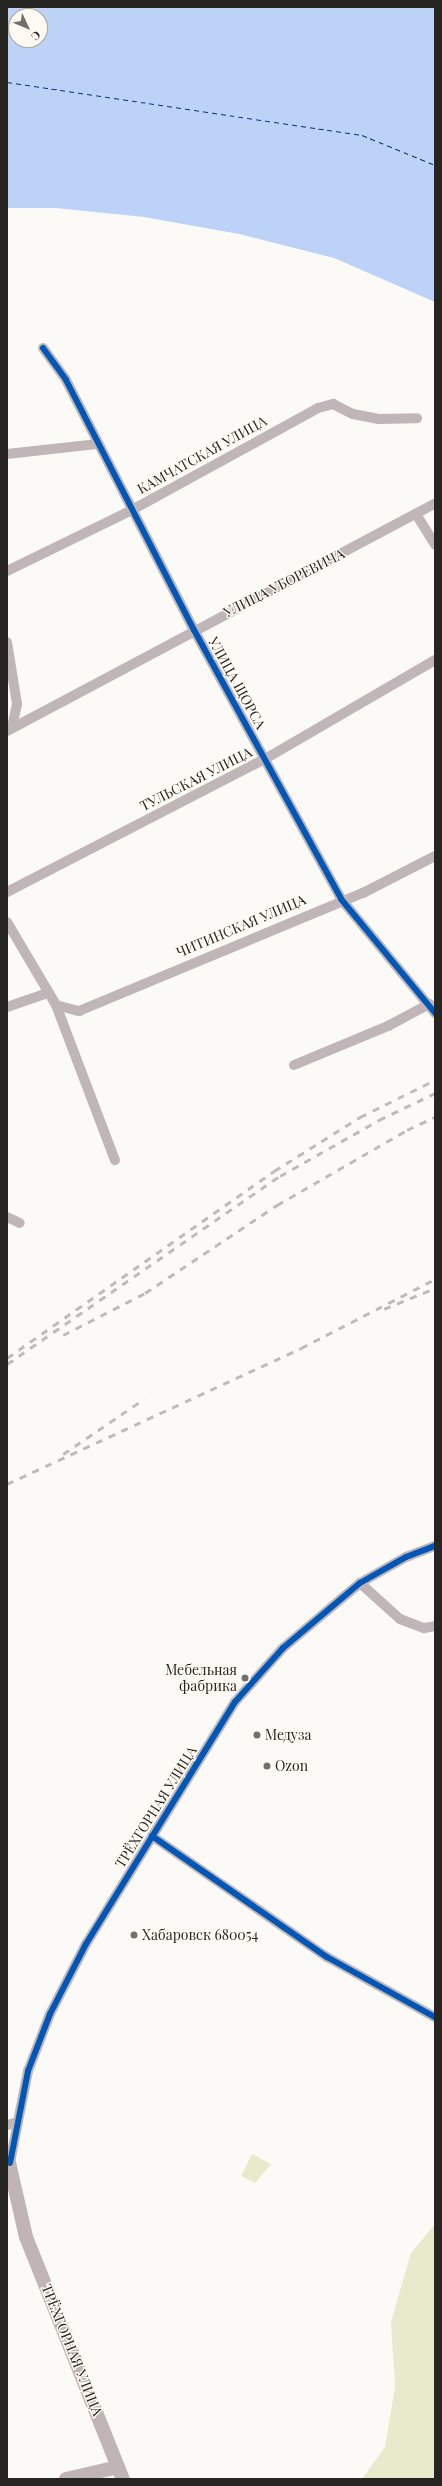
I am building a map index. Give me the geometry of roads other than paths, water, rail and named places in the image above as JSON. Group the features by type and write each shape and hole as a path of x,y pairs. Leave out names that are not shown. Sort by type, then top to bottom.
{"main road":[{"path":"8,2158 22,2222"},
{"path":"7,2192 22,2222"},
{"name":"ТРЁХГОРНАЯ УЛИЦА","path":"22,2222 120,2473"},
{"path":"66,2479 120,2473"}],"street":[{"name":"УЛИЦА ЩОРСА","path":"43,348 66,380 194,630 341,899 429,1004 435,1014"},
{"name":"КАМЧАТСКАЯ УЛИЦА","path":"7,571 132,510 318,408 333,404 353,414 378,418 417,418"},
{"path":"7,454 98,444"},
{"name":"УЛИЦА УБОРЕВИЧА","path":"9,729 416,514 435,502"},
{"path":"416,514 435,545"},
{"path":"7,642 17,704 9,729"},
{"name":"ТУЛЬСКАЯ УЛИЦА","path":"7,892 265,759 435,660"},
{"name":"ЧИТИНСКАЯ УЛИЦА","path":"56,1005 79,1011 341,899 363,893 435,856"},
{"path":"7,922 56,1005 115,1160"},
{"path":"7,1007 48,993"},
{"path":"294,1065 388,1026 429,1004"},
{"path":"7,1217 20,1223"},
{"name":"ТРЁХГОРНАЯ УЛИЦА","path":"8,2158 18,2122 28,2071 50,2014 86,1944 235,1702 283,1648 360,1583 406,1557 435,1546"},
{"path":"360,1583 400,1619 424,1628 435,1626"},
{"path":"152,1836 328,1957 435,2017"},
{"path":"7,2125 18,2122"}],"water":[{"path":"7,7 435,7 435,302 334,258 239,234 144,217 56,208 7,208"}],"railway":[{"path":"7,1358 274,1171 360,1117 435,1080"},
{"path":"7,1364 280,1176 379,1120 435,1093"},
{"path":"63,1335 145,1293 277,1205 407,1130 435,1117"},
{"path":"7,1484 301,1348 435,1279"},
{"path":"384,1309 435,1288"},
{"path":"63,1454 144,1399"}],"place":[{"name":"Мебельная фабрика","path":"245,1678"},
{"name":"Медуза","path":"257,1735"},
{"name":"Ozon","path":"267,1766"},
{"name":"Хабаровск 680054","path":"134,1935"}]}
